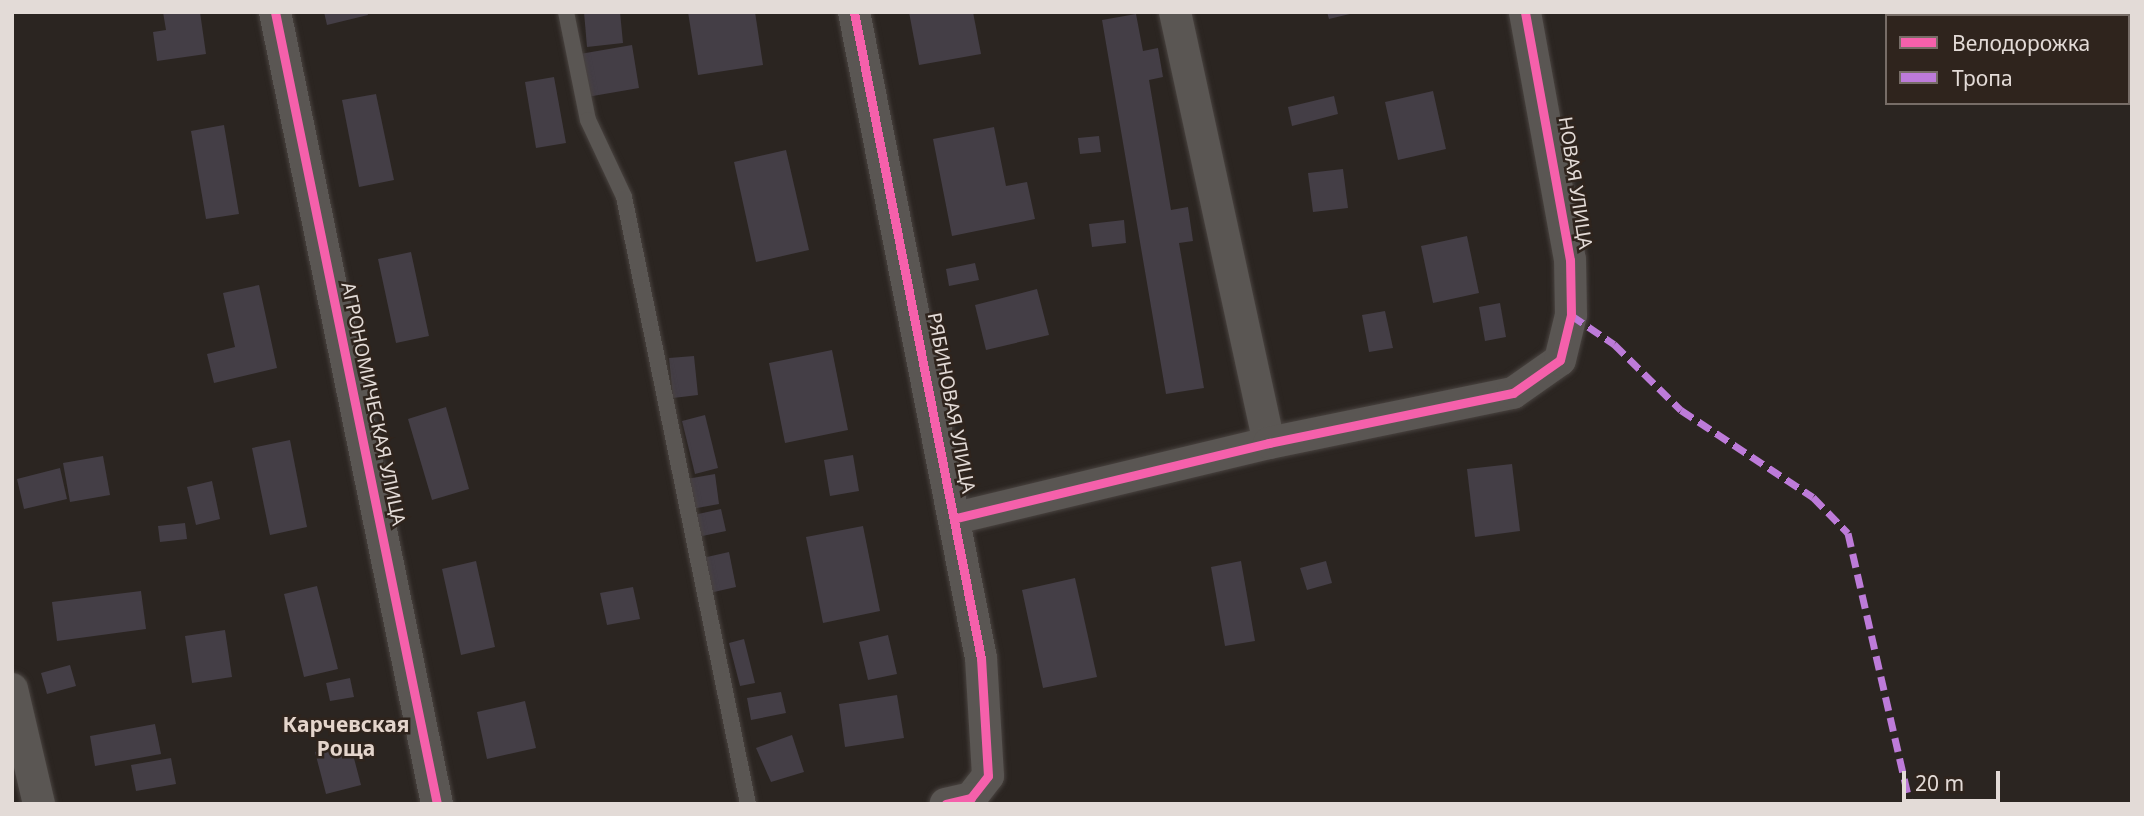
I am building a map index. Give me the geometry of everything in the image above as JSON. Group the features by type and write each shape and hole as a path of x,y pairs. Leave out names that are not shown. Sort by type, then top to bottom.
{"street":[{"name":"АГРОНОМИЧЕСКАЯ УЛИЦА","path":"275,12 438,804"},
{"name":"РЯБИНОВАЯ УЛИЦА","path":"854,12 956,518 990,741 988,776 958,801"},
{"path":"956,518 1269,443 1175,12"},
{"name":"НОВАЯ УЛИЦА","path":"1269,443 1513,393 1560,360 1571,315 1570,260 1525,12"},
{"path":"12,689 39,804"}],"lane":[{"path":"566,12 588,120 624,197 748,804"}],"building":[{"path":"163,12 200,12 206,54 157,61 153,32 166,30"},
{"path":"324,12 367,12 368,15 327,25"},
{"path":"584,12 620,12 623,43 587,47"},
{"path":"688,12 755,12 763,65 698,75"},
{"path":"909,12 973,12 981,54 919,65"},
{"path":"1327,12 1354,12 1354,13 1329,19"},
{"path":"1136,14 1143,51 1158,48 1163,77 1149,80 1171,210 1188,207 1193,241 1179,243 1204,388 1166,394 1102,20"},
{"path":"632,45 639,88 587,97 580,54"},
{"path":"554,77 566,143 536,148 525,82"},
{"path":"1433,91 1446,149 1398,160 1385,102"},
{"path":"376,94 394,180 359,187 342,100"},
{"path":"1334,96 1338,114 1292,126 1288,107"},
{"path":"224,125 239,214 206,219 191,131"},
{"path":"994,127 1006,186 1027,182 1035,219 952,236 933,139"},
{"path":"1099,136 1101,152 1080,154 1078,138"},
{"path":"786,150 809,250 756,262 734,162"},
{"path":"1343,169 1348,208 1313,212 1308,173"},
{"path":"1124,220 1126,243 1092,247 1089,224"},
{"path":"1467,236 1479,293 1433,303 1421,246"},
{"path":"411,252 429,336 396,343 378,259"},
{"path":"975,263 979,280 949,286 946,269"},
{"path":"259,285 277,368 214,383 207,354 235,347 223,293"},
{"path":"1037,289 1049,335 986,350 975,305"},
{"path":"1500,303 1506,337 1485,341 1479,307"},
{"path":"1385,311 1393,348 1369,352 1362,315"},
{"path":"832,350 848,430 785,443 769,363"},
{"path":"694,356 698,395 673,398 669,358"},
{"path":"446,407 469,489 432,500 408,419"},
{"path":"705,415 718,468 695,474 682,421"},
{"path":"290,440 307,527 270,535 252,448"},
{"path":"853,455 859,491 830,496 824,460"},
{"path":"103,456 110,495 70,502 63,463"},
{"path":"1512,464 1520,531 1475,537 1467,469"},
{"path":"60,468 67,499 24,509 17,479"},
{"path":"715,474 719,504 686,510 681,480"},
{"path":"212,481 220,519 196,525 187,487"},
{"path":"721,509 726,531 693,538 689,516"},
{"path":"185,523 187,539 160,542 158,526"},
{"path":"863,526 880,611 823,623 806,537"},
{"path":"729,552 736,587 705,594 698,559"},
{"path":"476,561 495,647 461,655 442,569"},
{"path":"1241,561 1255,641 1225,646 1211,567"},
{"path":"1326,561 1332,583 1307,590 1300,568"},
{"path":"1075,578 1097,677 1043,688 1022,590"},
{"path":"317,586 338,669 304,677 284,594"},
{"path":"633,587 640,619 607,625 600,593"},
{"path":"141,591 146,629 57,641 52,602"},
{"path":"225,630 232,677 192,683 185,636"},
{"path":"888,635 897,674 868,680 859,642"},
{"path":"744,639 755,683 740,686 729,643"},
{"path":"70,665 76,686 47,694 41,673"},
{"path":"350,678 354,697 330,701 326,683"},
{"path":"781,692 786,713 751,720 747,698"},
{"path":"897,695 904,738 845,747 839,704"},
{"path":"525,701 536,748 487,759 477,712"},
{"path":"155,724 161,754 95,766 90,736"},
{"path":"792,735 804,772 771,782 756,748"},
{"path":"350,743 361,785 326,794 315,752"},
{"path":"171,758 176,784 136,791 131,765"}],"marked path":[{"path":"1571,315 1614,344 1681,410 1813,497 1848,533 1910,804"}],"cycle path":[{"path":"275,12 437,804"},
{"path":"854,12 981,658 988,776 971,798 946,804"},
{"path":"956,518 1269,443 1513,393 1560,360 1571,315 1570,260 1525,12"}],"district":[{"name":"Карчевская Роща","path":"346,736"}]}
